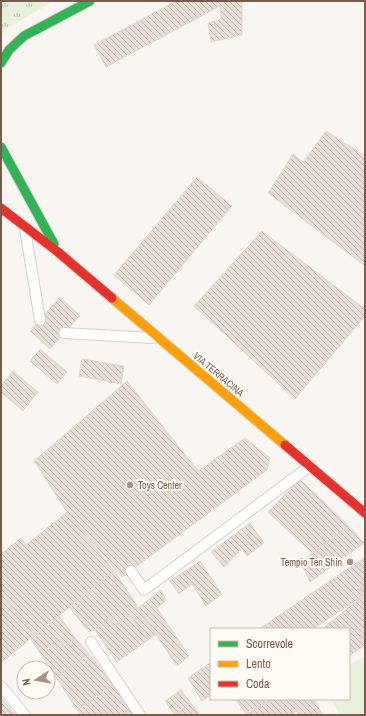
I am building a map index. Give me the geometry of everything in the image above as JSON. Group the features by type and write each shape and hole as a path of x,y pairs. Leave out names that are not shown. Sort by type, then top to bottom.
{"main road":[{"path":"1,63 9,50 24,36 90,1"},
{"name":"VIA TERRACINA","path":"1,147 58,252"},
{"name":"VIA TERRACINA","path":"1,208 58,252 365,513"}],"lane":[{"path":"24,226 40,320"},
{"path":"64,333 159,338"},
{"path":"131,571 144,590 310,466"},
{"path":"91,642 140,715"},
{"path":"1,686 25,715"}],"green space":[{"path":"1,1 54,1 6,29 1,35"},
{"path":"365,656 365,712 359,715 339,715 332,700 350,700 350,664"}],"building":[{"path":"176,1 242,1 242,35 211,42 208,23 221,19 220,6 106,67 94,45"},
{"path":"326,131 365,156 365,266 268,193 293,154 303,162"},
{"path":"197,177 232,206 149,305 114,275"},
{"path":"262,231 365,309 365,316 295,399 194,306"},
{"path":"60,297 80,316 50,349 30,331"},
{"path":"40,349 67,372 57,384 30,361"},
{"path":"82,359 124,366 121,384 79,376"},
{"path":"13,371 38,392 23,411 1,392 1,386"},
{"path":"127,381 198,471 245,438 270,458 267,470 122,577 67,512 34,461"},
{"path":"300,479 349,526 312,553 268,512"},
{"path":"67,512 114,571 35,635 1,593 1,554 21,538 26,545"},
{"path":"250,523 264,543 247,556 242,549 224,567 211,552"},
{"path":"349,526 364,543 310,582 301,562"},
{"path":"365,557 365,585 359,588 363,596 315,628 260,628"},
{"path":"200,561 222,594 206,606 192,584 179,594 170,581"},
{"path":"114,571 156,634 148,640 130,615 114,626 109,618 95,630 89,632 69,607"},
{"path":"365,585 365,600 359,588"},
{"path":"161,590 166,600 157,608 189,656 177,666 138,608"},
{"path":"1,593 35,635 1,663"},
{"path":"363,596 365,600 365,624 350,633 350,628 323,628"},
{"path":"130,615 148,640 117,662 95,630 109,618 114,626"},
{"path":"59,616 76,639 63,646 58,638 42,656 31,639"},
{"path":"365,624 365,642 357,629"},
{"path":"357,629 365,642 365,645 350,655 350,633"},
{"path":"58,638 63,646 76,639 89,654 56,677 56,660 45,660 42,656"},
{"path":"89,654 113,685 77,710 56,677"},
{"path":"210,663 210,696 202,701 188,678"},
{"path":"113,685 130,708 122,715 81,715 77,710"},
{"path":"181,690 191,703 175,715 165,701"},
{"path":"1,698 16,715 1,715"},
{"path":"236,700 272,700 246,713"},
{"path":"272,700 292,700 297,711 290,715 243,715"},
{"path":"292,700 315,700 323,715 299,715"},
{"path":"191,703 200,715 175,715"},
{"path":"130,708 135,715 122,715"}],"traffic: fast":[{"path":"1,63 9,50 24,36 90,1"},
{"path":"1,147 54,244"}],"traffic: slow":[{"path":"112,298 285,445"}],"traffic: jam":[{"path":"1,208 58,252 112,298"},
{"path":"285,445 365,513"}],"place":[{"name":"Toys Center","path":"130,485"},
{"name":"Tempio Ten Shin","path":"350,562"}]}
